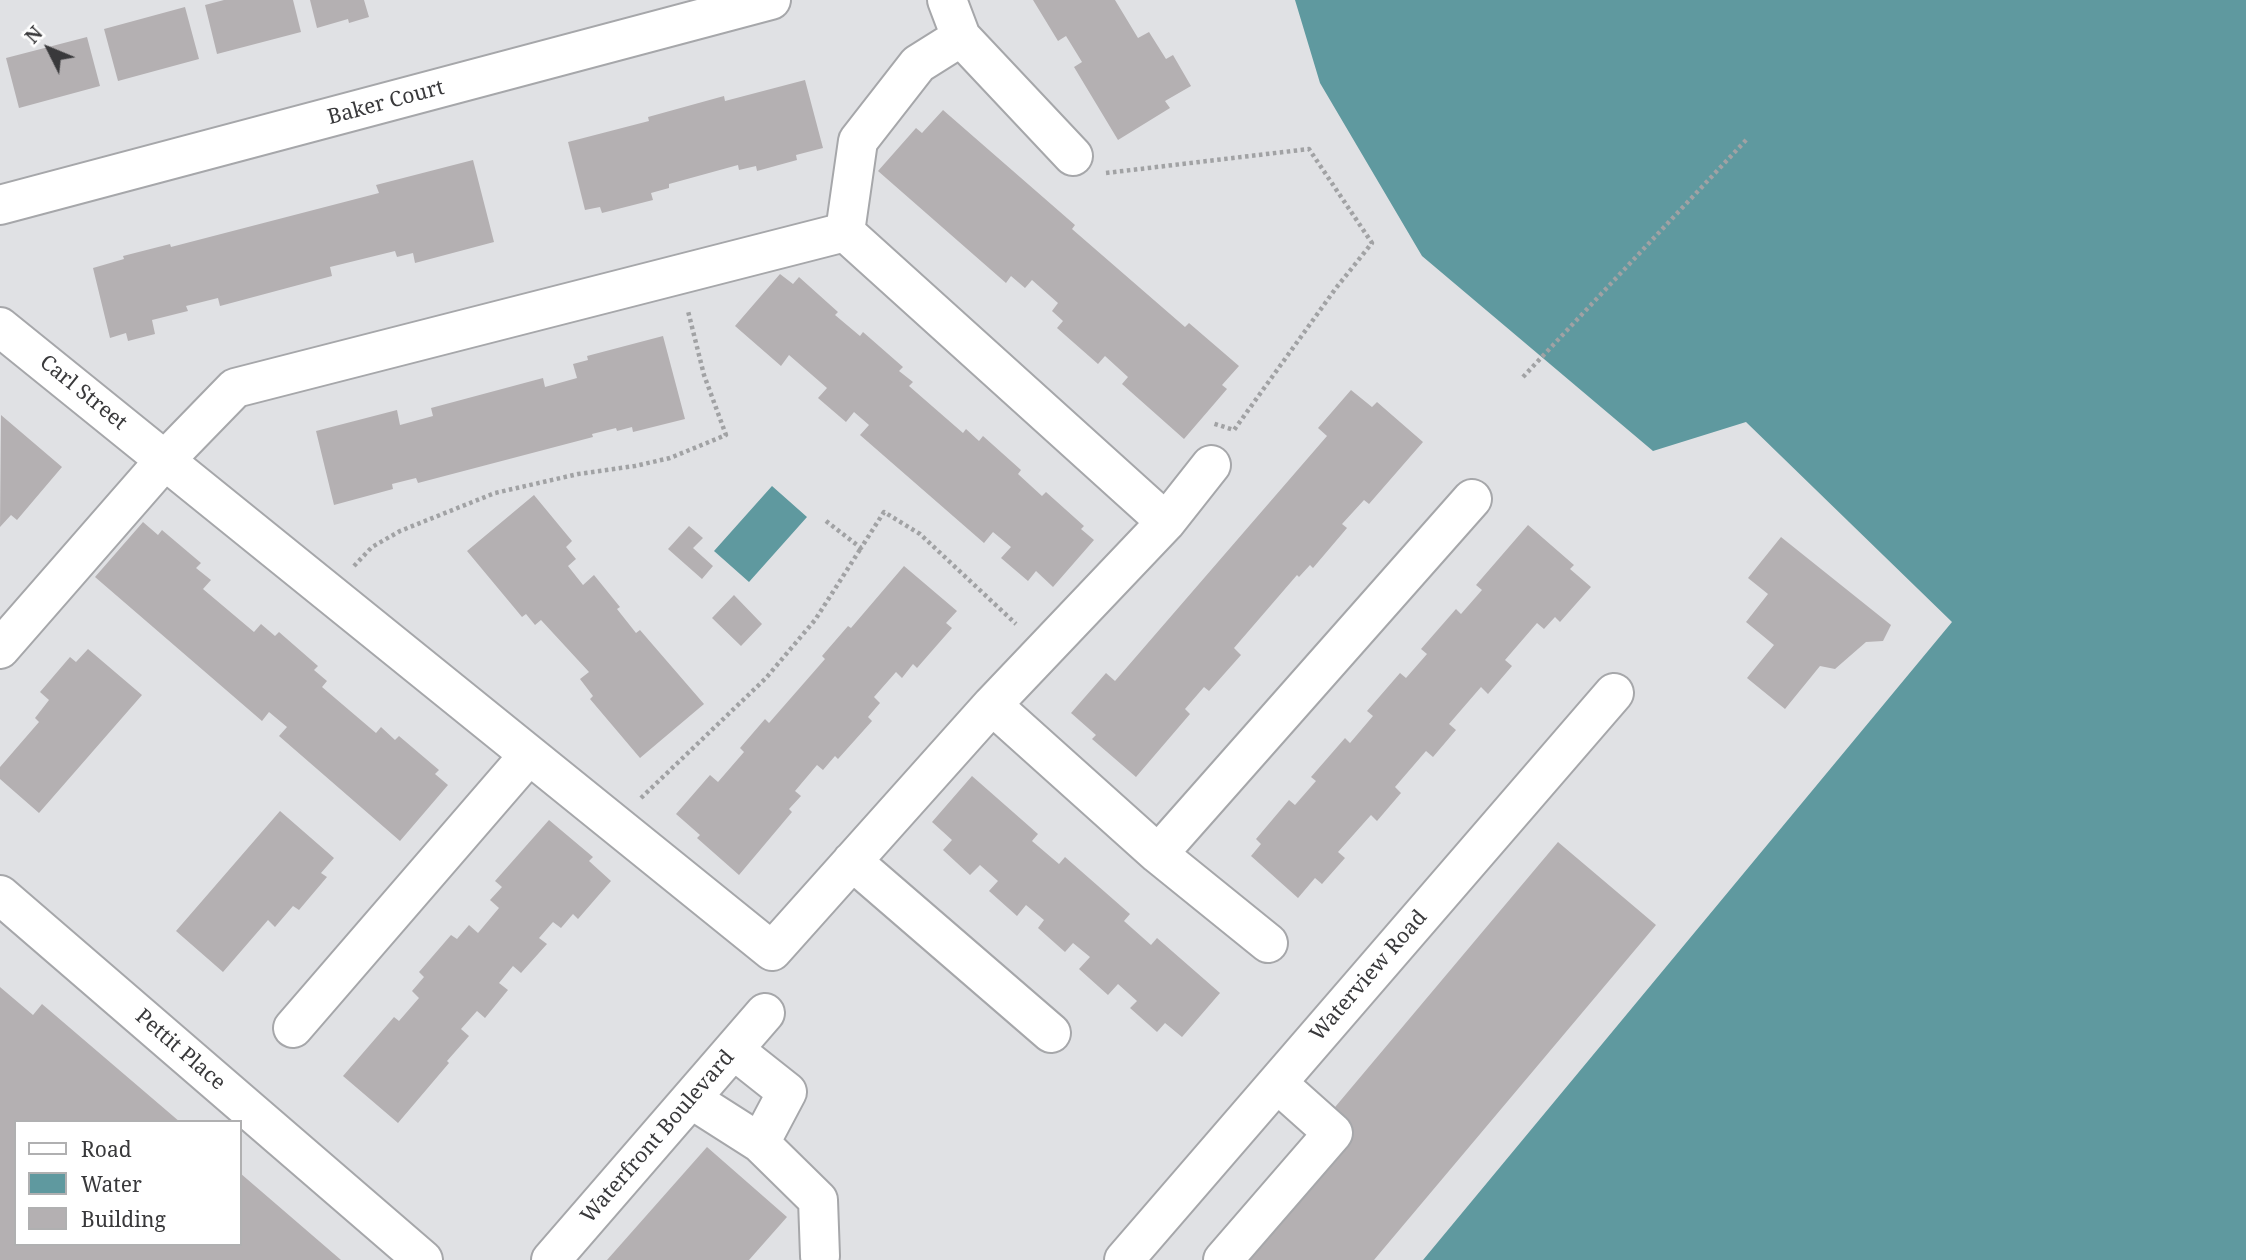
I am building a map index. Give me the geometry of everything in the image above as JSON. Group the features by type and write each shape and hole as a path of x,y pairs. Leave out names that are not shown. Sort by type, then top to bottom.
{"street":[{"name":"Baker Court","path":"0,205 771,0"},
{"path":"947,0 961,37 1073,156"},
{"path":"845,232 858,141 918,64 961,37"},
{"path":"0,649 165,460 235,388 845,232"},
{"path":"845,232 1166,522"},
{"name":"Carl Street","path":"0,327 772,951 852,861"},
{"path":"1051,1033 852,861 992,705 1166,522 1212,466"},
{"path":"1158,855 1472,499"},
{"name":"Waterview Road","path":"1140,1254 1277,1083 1614,693"},
{"path":"992,705 1158,855 1268,943"},
{"path":"293,1028 529,755"},
{"name":"Pettit Place","path":"0,895 423,1260"},
{"name":"Waterfront Boulevard","path":"551,1260 765,1013"},
{"path":"734,1050 787,1092 760,1143"},
{"path":"1223,1260 1333,1133 1277,1083"},
{"path":"691,1099 760,1143 818,1200 820,1259"}],"path":[{"path":"1523,377 1748,138"},
{"path":"1073,156 1086,155 1100,173 1310,149 1372,243 1336,288 1234,430 1212,423"},
{"path":"330,593 372,547 400,531 459,507 495,493 578,474 670,458 726,435 704,375 678,275"},
{"path":"616,825 670,769 689,754 766,678 815,620 884,512 920,534 1043,652"},
{"path":"826,521 861,548"}],"water":[{"path":"1295,0 2246,0 2246,1260 1423,1260 1952,622 1746,422 1653,451 1422,256 1320,83"},
{"path":"772,486 807,517 749,582 714,551"}],"building":[{"path":"224,0 293,0 301,32 217,54 205,5"},
{"path":"310,0 364,0 369,17 349,23 348,19 317,28"},
{"path":"1033,0 1115,0 1138,38 1149,32 1166,59 1173,55 1191,86 1165,101 1170,108 1118,140 1074,67 1082,62 1066,36 1058,41"},
{"path":"185,7 199,59 118,81 104,29"},
{"path":"87,37 100,86 19,108 6,58"},
{"path":"805,80 823,148 796,155 797,160 757,171 756,166 739,170 738,165 669,184 669,188 651,193 653,200 602,213 600,207 585,210 568,142 649,121 648,117 724,96 725,101"},
{"path":"943,110 1075,225 1072,229 1185,327 1189,323 1239,366 1222,385 1227,389 1184,439 1122,384 1128,377 1105,356 1098,364 1057,328 1063,321 1052,311 1058,303 1032,280 1025,288 1011,276 1006,283 878,171 916,128 922,133"},
{"path":"473,160 494,242 415,263 413,253 397,257 395,251 330,267 332,276 220,306 218,298 186,306 188,311 152,320 155,334 128,341 126,333 110,338 93,268 124,259 123,256 170,244 171,247 379,193 376,185"},
{"path":"780,274 793,284 799,277 838,312 835,315 860,336 863,332 903,367 899,371 913,382 909,386 963,433 966,429 979,441 983,436 1021,470 1018,474 1042,496 1046,492 1084,526 1081,529 1094,540 1053,587 1036,571 1028,581 1001,558 1011,547 993,532 984,543 860,435 869,425 854,412 846,422 818,398 827,388 789,355 781,366 735,326"},
{"path":"663,336 685,419 633,432 632,427 617,431 616,428 592,434 593,437 418,483 416,478 392,484 393,489 334,505 316,431 397,410 400,425 433,416 431,408 543,378 545,387 577,378 573,364 588,360 587,356"},
{"path":"1351,390 1372,407 1377,402 1423,442 1369,504 1364,500 1342,524 1347,528 1313,568 1310,565 1299,577 1297,575 1234,648 1241,655 1209,691 1204,687 1185,709 1190,714 1136,777 1092,739 1096,735 1071,713 1106,673 1115,681 1327,436 1318,428"},
{"path":"1,415 62,467 17,520 11,515 0,527"},
{"path":"534,495 572,541 566,547 576,559 568,566 583,585 594,575 620,607 617,609 636,633 640,630 704,704 640,758 590,699 593,696 580,679 589,672 541,620 535,625 526,614 522,617 467,551"},
{"path":"143,522 158,535 162,530 201,563 196,568 211,580 203,589 254,632 261,624 275,636 279,632 318,666 314,670 327,681 322,687 376,733 381,727 395,740 399,736 439,770 435,774 448,785 400,841 279,736 287,727 269,712 262,721 95,577"},
{"path":"1528,525 1574,565 1570,569 1591,587 1560,622 1555,617 1544,629 1537,623 1505,660 1512,666 1488,694 1481,687 1449,724 1456,730 1433,757 1426,751 1395,787 1401,793 1377,821 1371,815 1338,852 1345,858 1322,884 1315,878 1298,898 1251,856 1261,844 1256,839 1289,800 1295,805 1316,781 1311,777 1345,738 1350,743 1373,716 1367,711 1400,673 1406,678 1427,654 1421,649 1456,609 1461,614 1482,590 1476,585"},
{"path":"689,526 703,538 693,548 713,566 702,579 668,549"},
{"path":"1781,537 1891,625 1883,641 1866,642 1835,669 1820,666 1785,709 1747,678 1774,645 1746,622 1768,594 1748,578"},
{"path":"904,566 957,611 946,623 952,628 917,668 913,664 902,678 896,672 874,697 880,703 868,717 872,721 838,759 835,756 823,770 817,765 795,791 801,796 789,809 792,812 739,875 697,838 700,835 676,814 710,775 718,782 744,752 740,748 765,719 769,723 825,659 822,656 848,626 851,628"},
{"path":"734,595 762,624 741,646 712,618"},
{"path":"88,649 142,695 39,813 0,779 0,767 39,722 35,718 49,700 40,692 70,657 76,662"},
{"path":"972,776 1038,834 1032,841 1059,864 1065,857 1130,914 1124,921 1151,945 1157,938 1220,993 1182,1037 1165,1023 1157,1032 1130,1008 1137,1001 1118,984 1108,995 1079,969 1090,957 1073,943 1065,952 1038,928 1044,920 1026,905 1017,916 989,891 998,881 980,865 970,875 943,850 952,840 932,822"},
{"path":"280,811 334,858 321,873 327,877 299,910 293,906 275,927 268,920 223,972 176,931"},
{"path":"549,820 593,857 589,861 611,881 578,919 573,914 561,928 553,922 539,938 547,944 521,973 513,966 499,983 508,990 485,1018 477,1011 461,1029 469,1036 398,1123 343,1076 394,1017 399,1021 419,998 412,991 424,977 419,972 451,935 457,939 469,925 478,933 499,908 490,900 502,887 495,881"},
{"path":"1558,842 1656,925 1374,1260 1235,1260 1267,1188"},
{"path":"0,987 33,1015 42,1004 178,1120 14,1120 14,1246 242,1246 242,1175 341,1260 0,1260"},
{"path":"707,1147 787,1217 749,1260 607,1260"}]}
